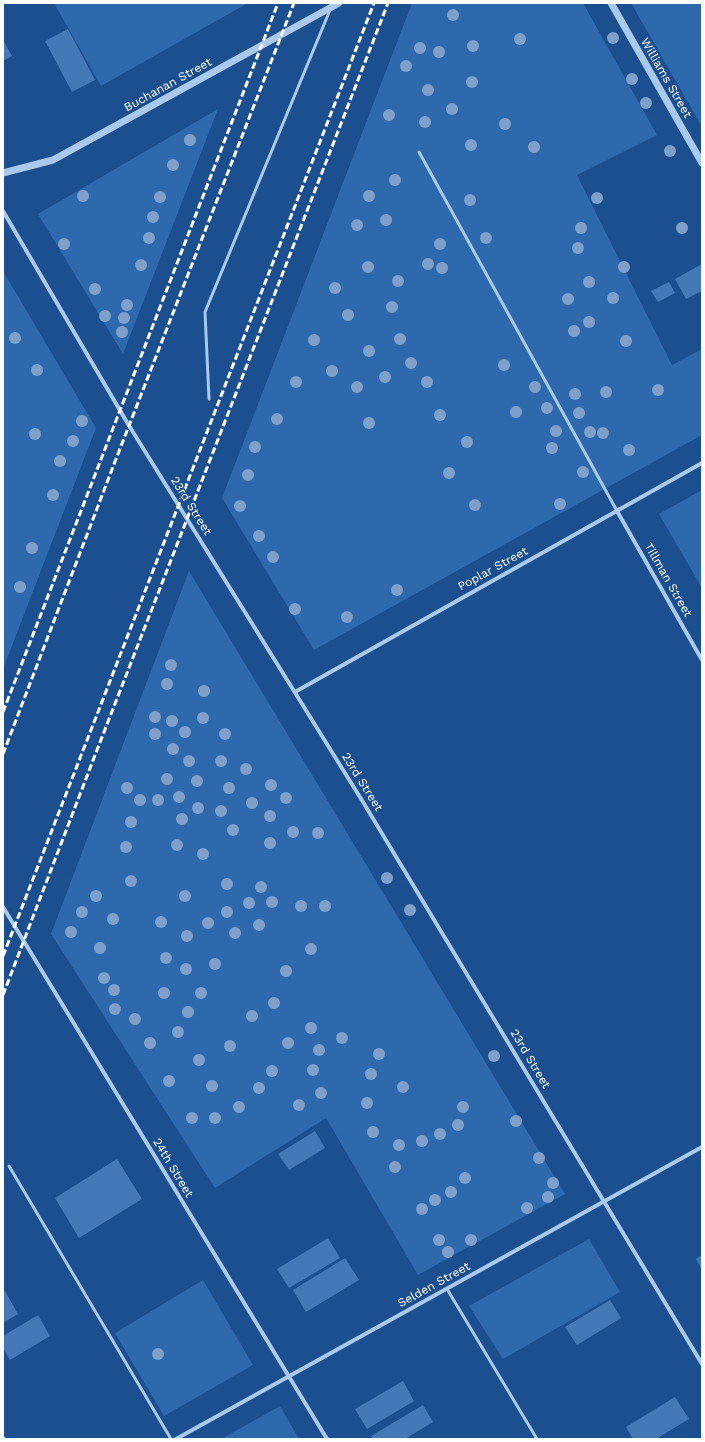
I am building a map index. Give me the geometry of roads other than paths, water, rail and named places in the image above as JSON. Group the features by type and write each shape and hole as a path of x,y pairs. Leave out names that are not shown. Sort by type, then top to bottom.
{"street":[{"name":"Buchanan Street","path":"3,173 53,160 339,3"},
{"name":"Williams Street","path":"611,3 702,163"},
{"name":"23rd Street","path":"3,211 132,430 363,802 702,1364"},
{"name":"Poplar Street","path":"295,692 702,463"},
{"name":"Tillman Street","path":"618,510 702,660"},
{"name":"24th Street","path":"3,907 327,1439"},
{"name":"Selden Street","path":"176,1439 702,1147"}],"lane":[{"path":"209,399 205,312 331,8"},
{"path":"419,152 618,510"},
{"path":"9,1166 171,1439"},
{"path":"447,1289 537,1439"}],"railway":[{"path":"3,712 278,3"},
{"path":"3,754 116,459 294,3"},
{"path":"3,956 374,3"},
{"path":"3,995 388,3"}]}
